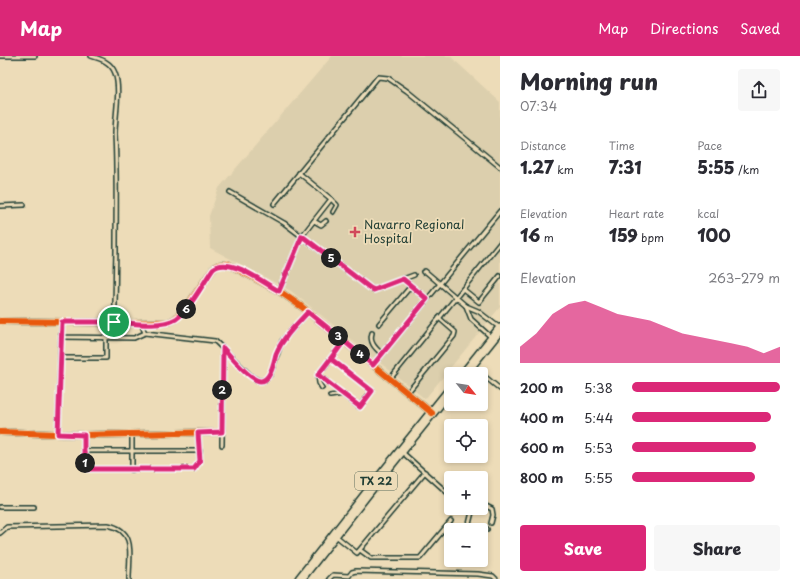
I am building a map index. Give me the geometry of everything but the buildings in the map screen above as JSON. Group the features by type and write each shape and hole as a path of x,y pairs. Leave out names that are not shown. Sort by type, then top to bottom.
{"main road":[{"path":"471,365 500,329"},
{"name":"TX 22","path":"300,579 444,398"}],"street":[{"path":"0,321 168,322 176,319 185,309 218,265 228,264 279,291 308,312 432,413"},
{"path":"0,432 84,435 222,432"}],"lane":[{"path":"0,56 35,56"},
{"path":"91,56 101,59 111,67 115,73 115,133 118,175 116,300 114,322"},
{"path":"274,204 371,85 378,77 383,76 407,91 500,167"},
{"path":"299,173 337,205 333,212"},
{"path":"230,192 284,223 374,290 414,275"},
{"path":"279,291 302,236 331,199"},
{"path":"0,206 24,205"},
{"path":"373,365 500,211"},
{"path":"314,221 321,225 326,221"},
{"path":"390,378 500,242"},
{"path":"423,272 425,271 466,306 478,311 500,329"},
{"path":"463,289 479,302 500,276"},
{"path":"403,279 427,299"},
{"path":"379,324 411,286"},
{"path":"466,306 471,318 493,338"},
{"path":"61,337 134,338 145,333 185,339 204,339 215,341 252,377 260,381 264,380 270,375 282,341 308,312"},
{"path":"408,392 454,336 455,332 439,318"},
{"path":"58,434 62,322"},
{"path":"141,323 145,333"},
{"path":"372,333 370,338 372,344 382,354"},
{"path":"61,358 106,358 106,338"},
{"path":"322,388 319,383 318,375 344,341"},
{"path":"222,445 223,348"},
{"path":"318,375 360,407 372,391 331,359"},
{"path":"471,365 500,389"},
{"path":"330,396 342,394"},
{"path":"84,435 84,452 88,469 194,469 200,461 198,433"},
{"path":"132,434 132,470"},
{"path":"84,452 200,451"},
{"path":"401,451 444,490"},
{"path":"334,535 357,553 425,472"},
{"path":"0,507 34,507"},
{"path":"488,507 492,509 494,515 492,523"},
{"path":"360,550 371,558 420,558 451,521"},
{"path":"0,533 7,527 108,525 116,527 122,530 130,542 129,579"},
{"path":"329,579 333,575 349,577 352,572 356,571 478,574 493,576 496,579"}],"shaded area":[{"name":"Navarro Regional Hospital","path":"332,56 450,56 500,102 500,307 451,367 444,367 444,376 425,399 291,291 210,248 209,216 219,188"}],"cycle path":[{"path":"0,321 131,323 169,322 175,319 185,309 213,269 218,265 228,264 279,291 302,307 432,413"},
{"path":"0,432 84,435 222,432"}],"place":[{"name":"Navarro Regional Hospital","path":"355,232"}],"route":[{"path":"114,322 62,322 58,434 84,435 85,465 88,469 194,469 199,465 200,461 198,433 222,432 223,348 252,377 260,381 264,380 270,375 276,354 282,341 308,312 344,341 331,359 372,391 360,407 318,375 344,341 373,365 427,299 403,279 374,290 370,288 302,236 279,291 245,271 228,264 218,265 213,269 185,309 176,319 168,322 155,323 114,322"}]}
